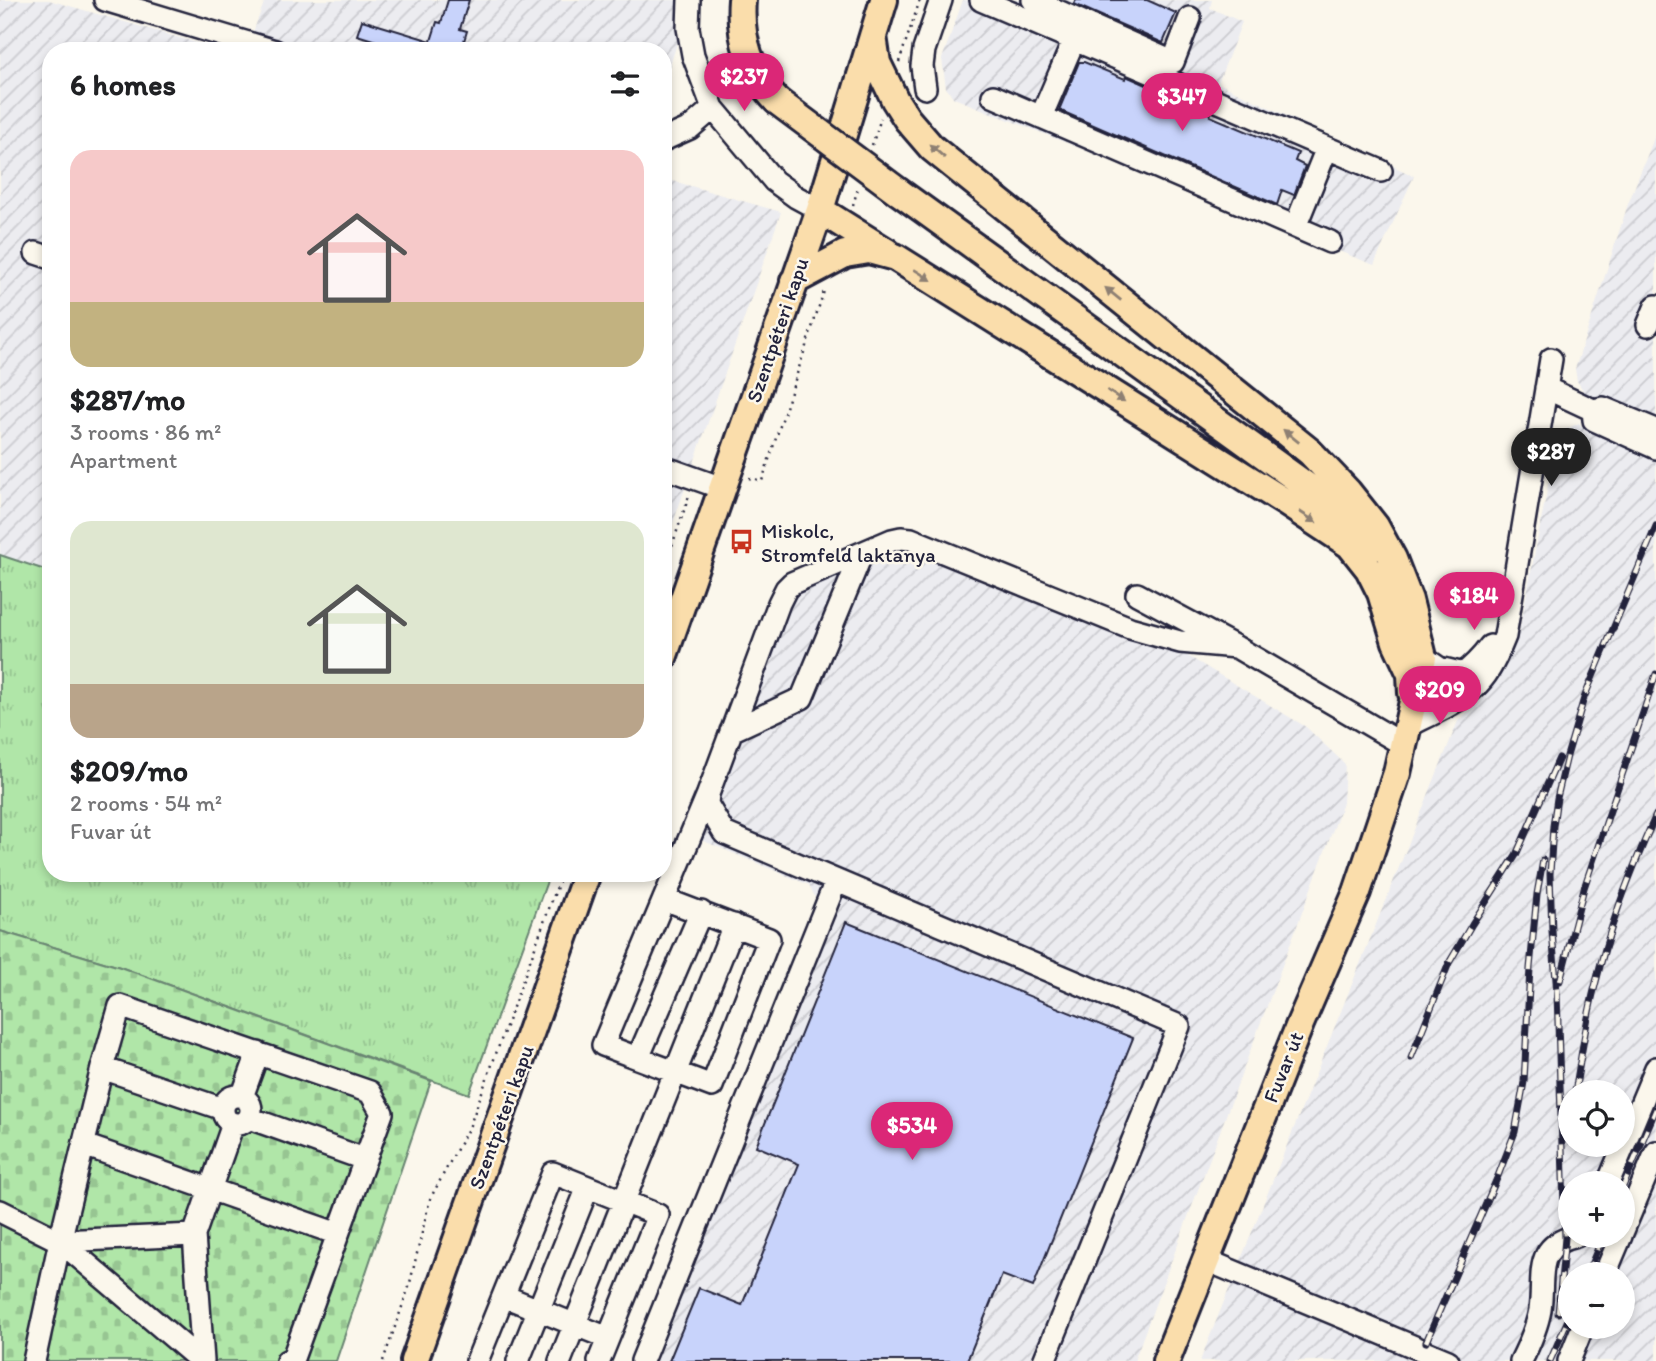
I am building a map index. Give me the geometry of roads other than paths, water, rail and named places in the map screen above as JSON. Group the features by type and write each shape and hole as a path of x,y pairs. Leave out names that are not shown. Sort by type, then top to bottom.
{"main road":[{"path":"742,0 744,40 755,73 777,101 1308,487 1361,535 1384,567 1398,595 1412,652 1415,681 1408,726"},
{"name":"Szentpéteri kapu","path":"672,632 820,210 882,3"},
{"path":"873,36 877,63 895,100 906,119 932,148 1310,452 1376,526 1409,600 1423,657 1408,726"},
{"path":"820,210 1350,545 1369,569 1381,593 1396,642 1410,674 1408,726"},
{"path":"794,281 845,254 869,250 894,257"},
{"name":"Fuvar út","path":"1166,1361 1300,1024 1357,891 1397,773 1408,726"},
{"name":"Szentpéteri kapu","path":"414,1361 584,882"}],"street":[{"path":"106,0 245,42"},
{"path":"925,88 922,66 924,50 941,0"},
{"path":"981,0 1381,171"},
{"path":"1033,0 1065,6 1173,62 1190,18"},
{"path":"687,1 693,55 713,108 774,181 820,210"},
{"path":"1041,117 1073,40"},
{"path":"993,96 1331,242"},
{"path":"672,137 690,128 713,108"},
{"path":"1295,227 1327,148"},
{"path":"1408,726 1441,705 1459,700 1479,683 1496,657 1505,636 1551,359"},
{"path":"1546,388 1593,411 1603,408 1656,430"},
{"path":"1593,411 1594,420 1656,448"},
{"path":"672,470 722,488"},
{"path":"672,880 708,794 786,589 792,583 892,540 911,539 1130,628 1180,642 1236,647"},
{"path":"732,731 802,698 862,553"},
{"path":"1137,594 1236,647 1408,726"},
{"path":"1408,726 1475,665 1490,647 1509,610"},
{"path":"1423,657 1439,668 1464,674"},
{"path":"708,794 707,804 723,833 1179,1026 1044,1361"},
{"path":"642,1361 836,881"},
{"path":"664,899 769,939 712,1086 603,1045 664,899 671,882"},
{"path":"638,1058 701,912"},
{"path":"560,1361 734,925"},
{"path":"34,1361 60,1241 102,1068 120,1006 370,1092 382,1112 291,1360"},
{"path":"235,1117 224,1105 230,1098 242,1097 258,1053"},
{"path":"102,1068 235,1117 364,1159"},
{"path":"1613,1171 1656,1068"},
{"path":"202,1361 194,1236 235,1117"},
{"path":"84,1145 338,1234"},
{"path":"1635,1203 1656,1152"},
{"path":"478,1361 553,1173 658,1214 600,1361"},
{"path":"517,1361 588,1187"},
{"path":"0,1211 60,1241 202,1361"},
{"path":"60,1241 194,1236"},
{"path":"1521,1361 1540,1310 1541,1275 1545,1254 1558,1243"},
{"path":"1206,1260 1448,1361"},
{"path":"503,1296 608,1338"},
{"path":"1569,1361 1578,1339"}],"railway":[{"path":"1563,1262 1565,1238 1557,993 1550,874 1553,826 1567,756 1584,698 1656,526"},
{"path":"1560,981 1584,888 1656,674"},
{"path":"1411,1058 1449,963 1516,855 1559,758"},
{"path":"1577,1080 1589,1012 1607,942 1629,878 1656,815"},
{"path":"1426,1342 1515,1132 1524,1082 1530,968 1543,860"},
{"path":"1630,1171 1656,1109"},
{"path":"1592,1262 1598,1248"},
{"path":"1550,1361 1560,1339"}],"place":[{"name":"Miskolc, Stromfeld laktanya","path":"741,542"}]}
